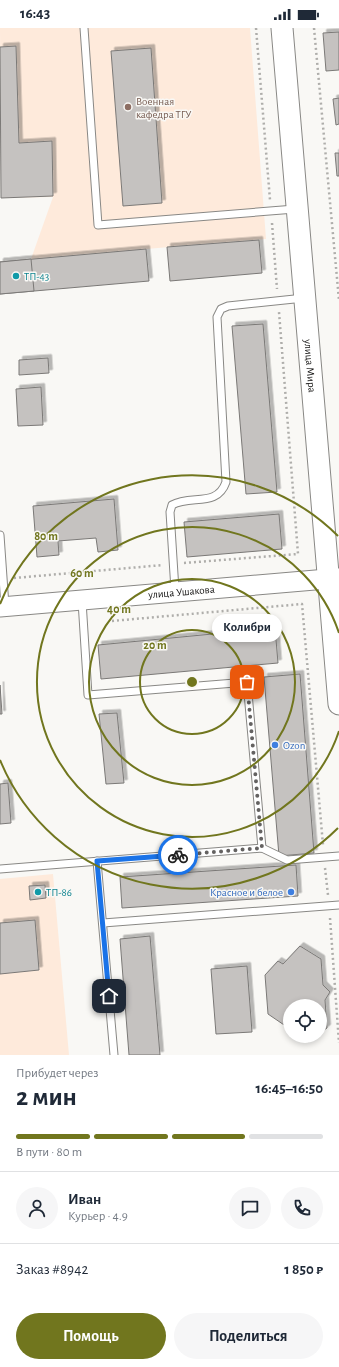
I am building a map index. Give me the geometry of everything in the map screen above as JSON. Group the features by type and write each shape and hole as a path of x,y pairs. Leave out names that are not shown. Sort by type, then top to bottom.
{"main road":[{"name":"улица Мира","path":"282,28 305,298 334,578 339,704"}],"street":[{"name":"улица Ушакова","path":"3,607 334,578"}],"lane":[{"path":"84,28 98,225 297,208"},
{"path":"175,592 170,512 172,505 178,502 215,497 223,491 226,482 217,317 220,309 228,306 305,298"},
{"path":"0,535 3,607"},
{"path":"82,601 88,695 247,682 262,848"},
{"path":"0,869 262,848 287,860 339,856"},
{"path":"97,861 114,1055"},
{"path":"102,923 339,905"}],"path":[{"path":"314,28 339,300"},
{"path":"112,621 302,604 329,906 339,1043"}],"shaded area":[{"name":"Военная кафедра ТГУ","path":"0,28 250,28 266,239 146,249 0,294 0,262 31,259 53,197 1,198"},
{"path":"53,874 69,1055 0,1055 0,879"}],"building":[{"path":"339,32 339,70 326,71 323,33"},
{"path":"16,46 19,143 52,141 53,196 1,198 0,47"},
{"path":"151,48 162,203 123,206 111,51"},
{"path":"339,98 339,124 336,125 333,99"},
{"path":"335,153 339,153 339,176 337,176"},
{"path":"259,240 262,273 170,281 167,247"},
{"path":"146,249 149,281 0,294 0,262"},
{"name":"ТП-43","path":"31,259 34,291 0,294 0,262"},
{"path":"263,324 277,492 246,494 232,326"},
{"path":"48,358 49,373 19,375 19,360"},
{"path":"41,387 43,425 18,426 16,389"},
{"path":"114,499 118,550 98,552 96,538 58,541 59,555 37,557 33,506"},
{"path":"279,514 282,549 187,557 184,522"},
{"path":"275,628 278,663 101,679 98,645"},
{"path":"300,674 314,853 279,856 264,677"},
{"path":"0,685 2,714 0,714"},
{"path":"117,713 124,783 106,784 99,714"},
{"path":"8,783 11,823 0,824 0,784"},
{"path":"296,865 298,896 122,908 120,877"},
{"name":"ТП-86","path":"45,885 46,898 30,900 29,886"},
{"path":"35,920 39,970 0,974 0,923"},
{"path":"150,936 160,1055 129,1055 120,939"},
{"path":"300,946 321,959 323,985 330,992 326,999 283,999 283,1024 268,1014 265,975 278,961 283,964"},
{"path":"247,966 252,1032 216,1034 211,969"}],"way so far":[{"path":"178,855 262,848 247,682"}],"place":[{"name":"Военная кафедра ТГУ","path":"128,107"},
{"name":"ТП-43","path":"16,276"},
{"name":"Колибри","path":"247,682"},
{"name":"Ozon","path":"275,745"},
{"name":"ТП-86","path":"38,892"},
{"name":"Красное и белое","path":"291,892"}],"route":[{"path":"109,996 97,861 178,855"}]}
